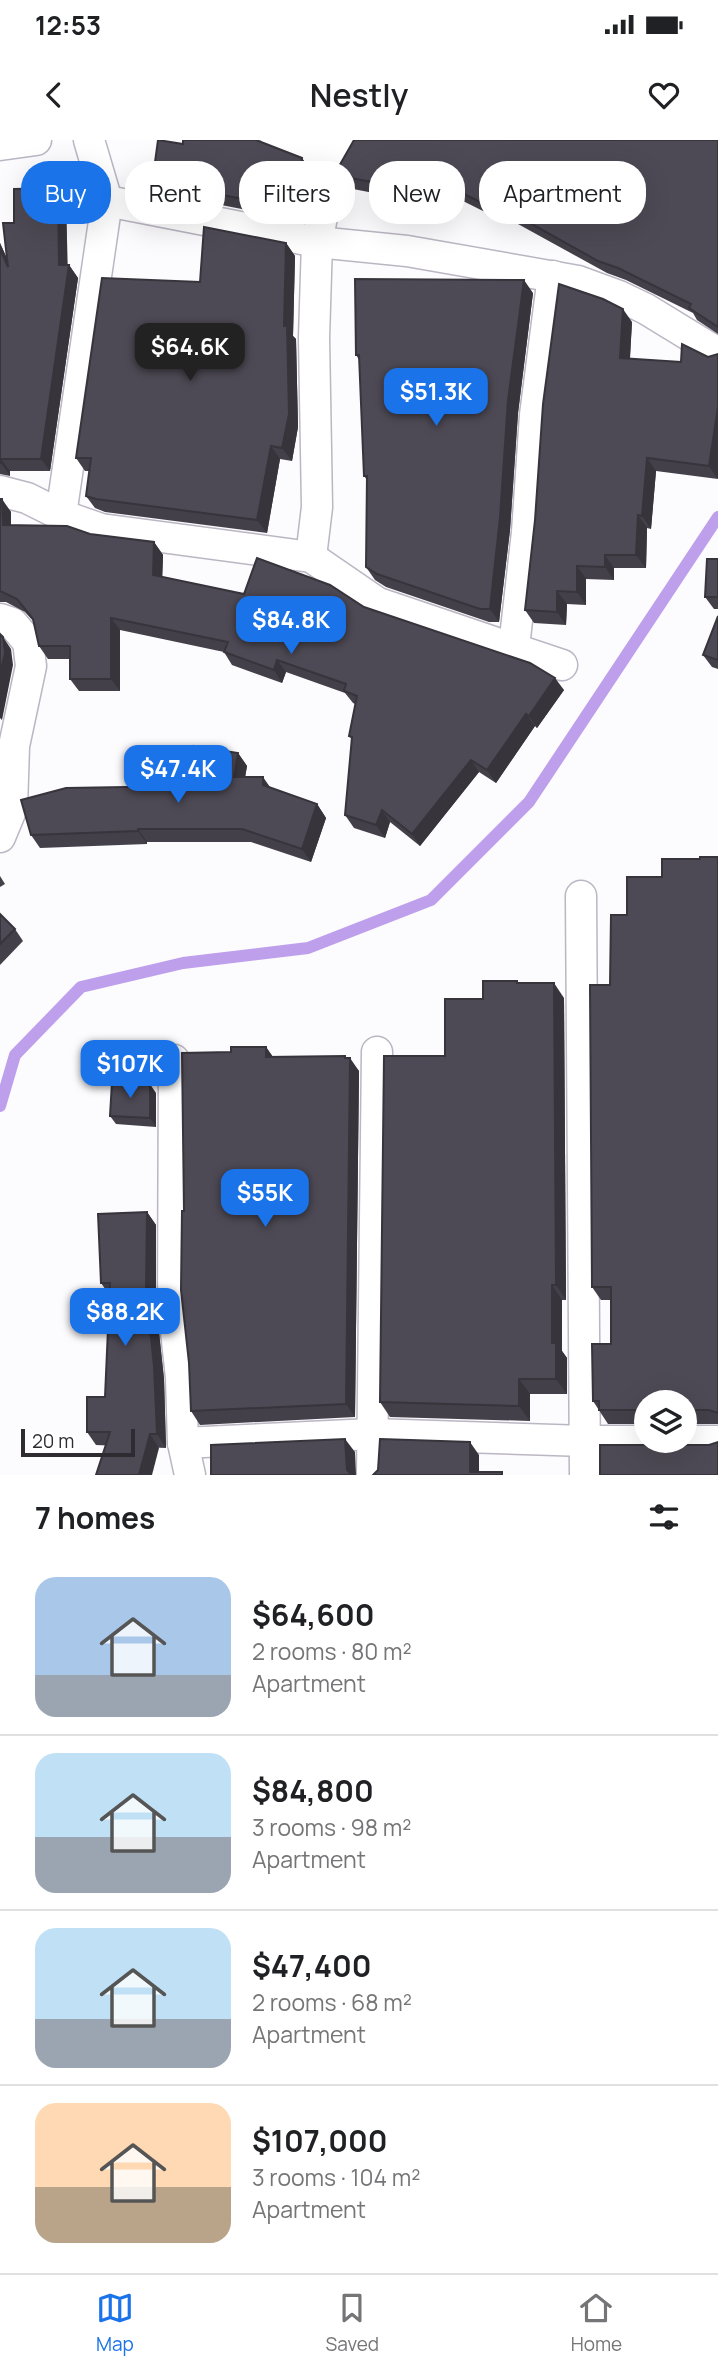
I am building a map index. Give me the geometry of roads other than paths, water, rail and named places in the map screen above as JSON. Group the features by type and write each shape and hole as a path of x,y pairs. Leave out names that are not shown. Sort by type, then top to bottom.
{"street":[{"path":"0,145 36,140"},
{"path":"89,140 95,161"},
{"path":"276,140 336,149 325,184 326,197 317,242 314,338 317,507 312,557"},
{"path":"111,202 317,242 407,251 578,281 619,296 718,354"},
{"path":"61,515 104,224"},
{"path":"514,647 527,533 535,415 554,276"},
{"path":"0,491 27,498 61,515 101,529 312,557 378,603 562,665"},
{"path":"0,619 12,623 28,642 31,666 14,746 12,808 0,837"},
{"path":"581,896 585,1475"},
{"path":"372,1475 377,1052"},
{"path":"174,1060 173,1304 181,1378 183,1443 190,1475"},
{"path":"183,1443 372,1434 585,1441 718,1441"}],"waterway":[{"path":"0,1106 15,1055 81,987 183,963 308,948 431,900 529,802 718,517"}]}
